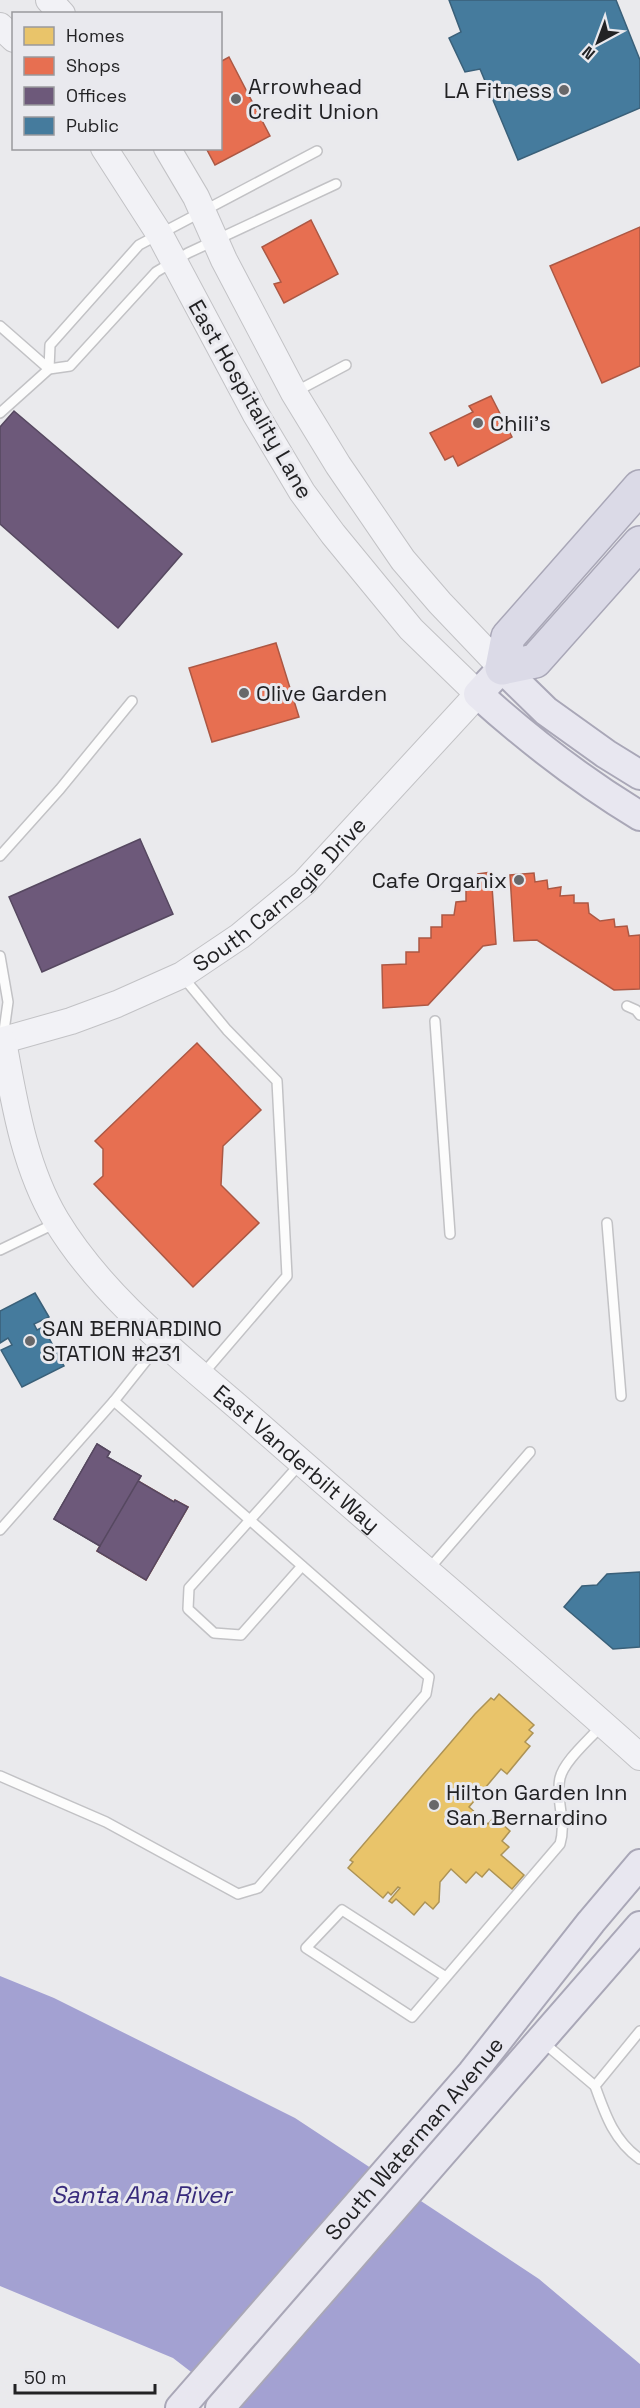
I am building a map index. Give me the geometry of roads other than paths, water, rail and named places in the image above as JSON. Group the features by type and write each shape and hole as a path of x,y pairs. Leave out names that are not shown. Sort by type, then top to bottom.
{"highway":[{"path":"640,487 508,637 502,668 535,661 640,543"}],"main road":[{"name":"South Carnegie Drive","path":"478,694 502,668"},
{"name":"East Hospitality Lane","path":"502,668 546,711 606,754 640,774"},
{"name":"East Hospitality Lane","path":"478,694 523,734 606,796 640,816"},
{"name":"South Waterman Avenue","path":"180,2408 472,2073 591,1922 640,1864"},
{"name":"South Waterman Avenue","path":"220,2408 640,1926"}],"street":[{"path":"49,0 60,12"},
{"path":"0,26 12,37"},
{"name":"East Hospitality Lane","path":"105,150 174,261 255,413 302,492 358,566 411,629 478,694"},
{"name":"East Hospitality Lane","path":"168,150 294,393 361,502 403,560 502,668"},
{"name":"South Carnegie Drive","path":"1,1039 71,1021 117,1004 182,975 240,936 304,882 478,694"},
{"name":"East Vanderbilt Way","path":"1,1039 18,1121 30,1161 58,1221 82,1258 117,1297 202,1375 640,1758"}],"lane":[{"path":"50,369 50,345 139,245 317,151"},
{"path":"0,413 50,369 70,366 156,273 215,240 336,184"},
{"path":"0,326 50,369"},
{"path":"294,393 346,365"},
{"path":"0,856 60,789 132,701"},
{"path":"0,956 8,1002 1,1039"},
{"path":"182,975 227,1030 277,1081 287,1266 287,1276 202,1375"},
{"path":"627,1006 636,1010 640,1015"},
{"path":"435,1021 450,1234"},
{"path":"0,1250 58,1221"},
{"path":"607,1223 621,1396"},
{"path":"0,1530 114,1401 163,1340"},
{"path":"0,1776 106,1822 238,1894 258,1888 426,1694 429,1677 114,1401"},
{"path":"427,1571 530,1452"},
{"path":"301,1462 189,1588 188,1609 214,1633 241,1635 302,1566"},
{"path":"446,1977 342,1910 306,1948 412,2017 560,1844 564,1833 559,1780 568,1761 603,1724"},
{"path":"595,2086 640,2031"},
{"path":"542,2041 595,2086 608,2122 632,2153 640,2159"}],"water":[{"name":"Santa Ana River","path":"0,1976 54,1998 295,2118 539,2279 640,2364 640,2408 238,2408 173,2358 0,2286"}],"place":[{"name":"LA Fitness","path":"564,90"},
{"name":"Arrowhead Credit Union","path":"236,99"},
{"name":"Chili's","path":"478,423"},
{"name":"Olive Garden","path":"244,693"},
{"name":"Cafe Organix","path":"519,880"},
{"name":"SAN BERNARDINO STATION #231","path":"30,1341"},
{"name":"Hilton Garden Inn San Bernardino","path":"434,1805"}]}
